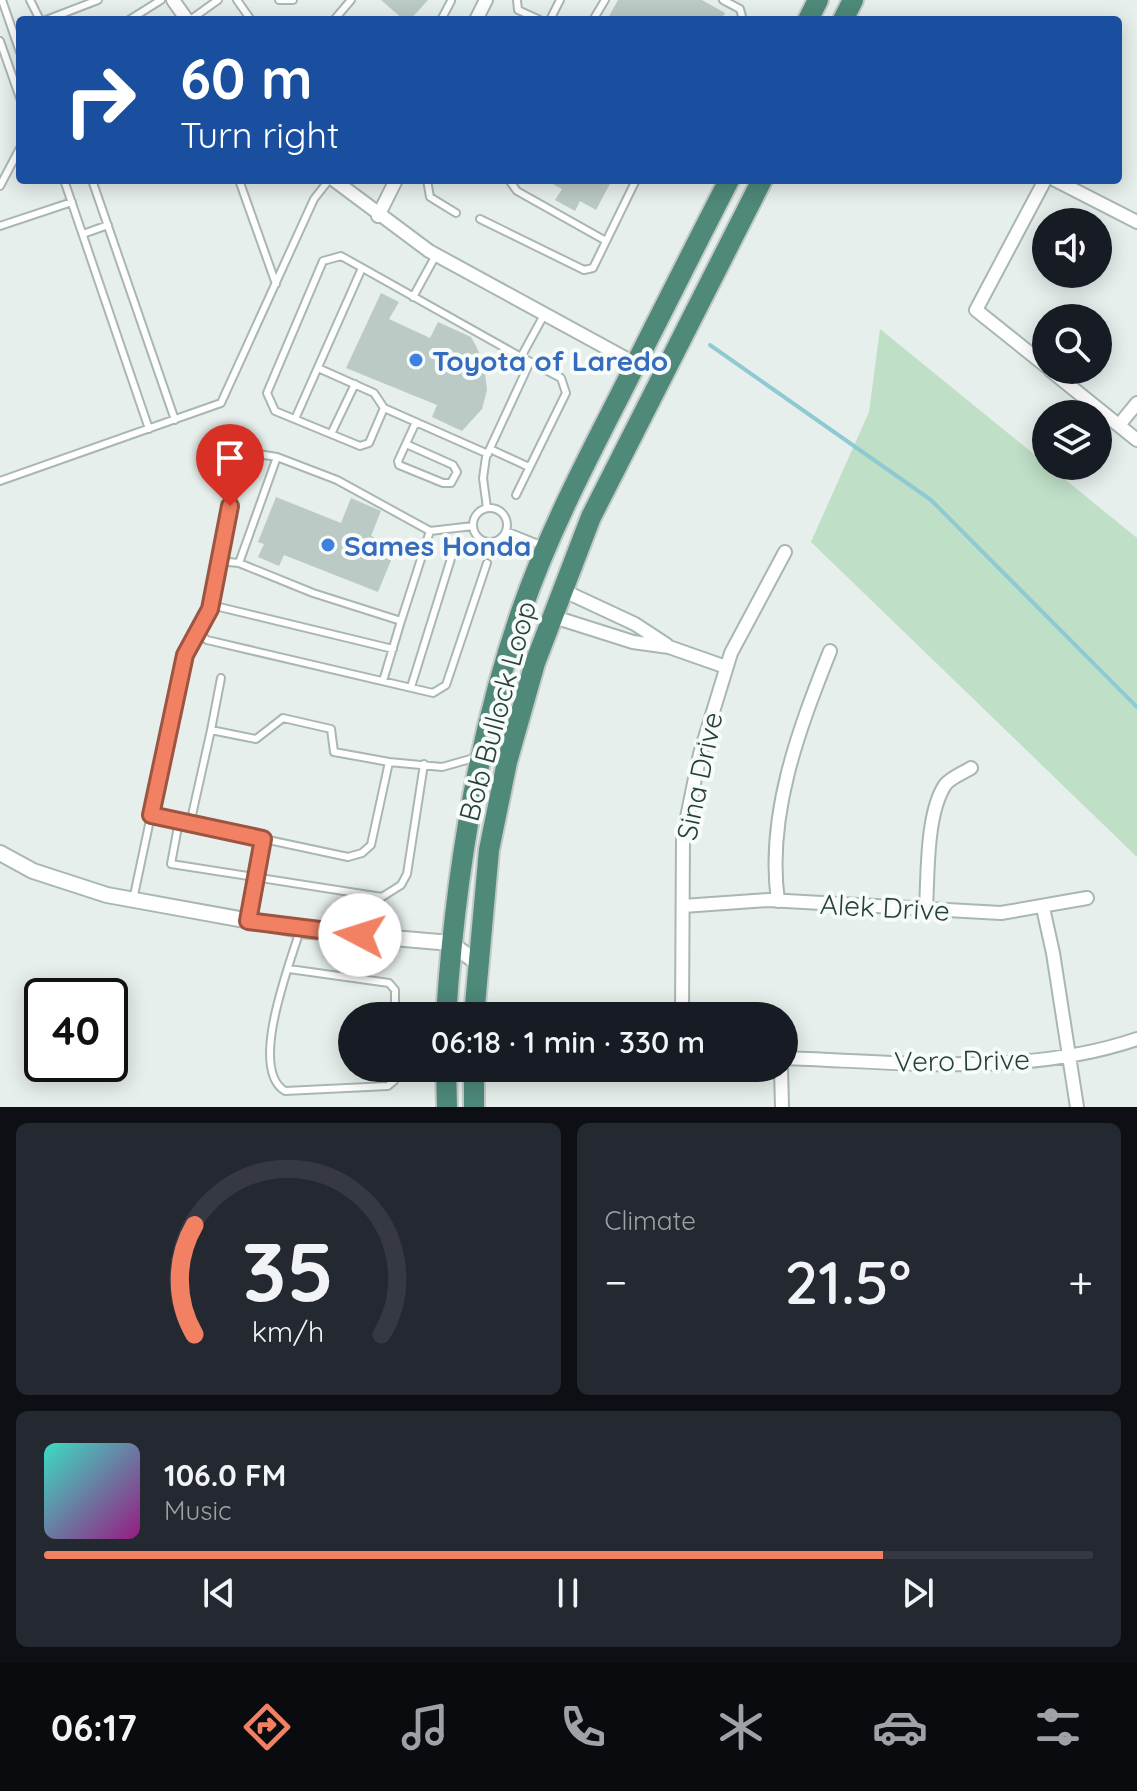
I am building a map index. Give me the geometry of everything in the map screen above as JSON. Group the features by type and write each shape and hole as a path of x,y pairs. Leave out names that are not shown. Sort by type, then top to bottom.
{"highway":[{"name":"Bob Bullock Loop","path":"447,1002 451,943 481,755 517,626 546,548 727,184"},
{"name":"Bob Bullock Loop","path":"475,1002 489,850 507,762 560,589 591,517 760,184"},
{"path":"446,1082 447,1107"},
{"path":"474,1082 474,1107"}],"street":[{"path":"336,184 436,255 636,364"},
{"path":"378,216 394,184"},
{"path":"1032,355 976,310 1043,184"},
{"path":"1063,184 1137,222"},
{"path":"1068,384 1137,440"},
{"path":"1119,425 1137,403"},
{"name":"Sina Drive","path":"682,1002 683,837 700,754 726,667 765,584 785,552"},
{"path":"560,589 635,624 669,647"},
{"path":"551,616 633,642 669,647 726,667"},
{"path":"778,901 775,882 786,778 803,719 830,651"},
{"path":"926,908 930,842 939,799 946,783 971,768"},
{"path":"0,853 75,887 300,930 451,943 477,963"},
{"name":"Alek Drive","path":"683,906 778,901 1001,913 1087,898"},
{"path":"1043,908 1077,1107"},
{"name":"Vero Drive","path":"798,1058 952,1063 1068,1056 1137,1039"},
{"path":"781,1082 782,1107"}],"lane":[{"path":"2,0 16,40"},
{"path":"56,16 98,0"},
{"path":"135,16 161,0"},
{"path":"194,16 218,0"},
{"path":"279,0 293,0"},
{"path":"337,16 351,0"},
{"path":"517,0 518,10 531,16"},
{"path":"723,0 740,9 742,16"},
{"path":"0,41 16,87"},
{"path":"10,71 16,69"},
{"path":"0,186 16,156"},
{"path":"65,184 149,429"},
{"path":"93,184 175,420"},
{"path":"240,184 276,284"},
{"path":"0,481 215,407 226,396 314,199 327,184"},
{"path":"428,184 430,197 456,213"},
{"path":"512,184 517,191 606,241"},
{"path":"480,219 584,270 593,268 634,184"},
{"path":"0,226 72,202"},
{"path":"83,234 108,225"},
{"path":"413,297 436,255"},
{"path":"384,408 366,445 275,411 267,393 323,261 341,256 561,378 566,393 516,495"},
{"path":"295,419 362,268"},
{"path":"521,357 544,315"},
{"path":"487,508 483,478 489,451 530,362"},
{"path":"318,368 374,393 384,408 529,467"},
{"path":"331,434 355,384"},
{"path":"406,444 453,465 457,472 451,483 443,483 399,465 406,444 416,422"},
{"path":"133,900 185,655 211,605 241,457 245,452 277,457 337,480 430,531 473,526"},
{"path":"239,563 277,457"},
{"path":"487,508 496,509 504,515 506,531 499,540 489,542 478,538 473,526 475,516 487,508"},
{"path":"383,681 430,531"},
{"path":"506,531 546,548"},
{"path":"411,687 454,549"},
{"path":"218,561 239,563 313,593 401,621"},
{"path":"197,631 207,640 433,693 446,685 487,563"},
{"path":"211,605 393,649"},
{"path":"190,824 221,678"},
{"path":"211,730 256,739 283,718 331,729 334,752 389,762 456,765 481,755"},
{"path":"151,815 348,857 362,853 371,845 389,762"},
{"path":"179,821 171,864 256,880 382,897 391,893 407,874 424,764"},
{"path":"248,921 263,839"},
{"path":"300,930 268,1051 272,1078 285,1091 388,1086 393,1082"},
{"path":"289,969 389,983 395,990 395,1002"}],"green space":[{"path":"880,329 1032,453 1032,480 1066,480 1137,538 1137,857 811,542 869,412"}],"building":[{"path":"381,0 428,0 414,16 399,16"},
{"path":"618,0 702,0 725,13 723,16 609,16"},
{"path":"553,184 610,184 596,210 580,201 575,211 555,200 562,189"},
{"name":"Toyota of Laredo","path":"381,293 399,302 389,319 430,338 438,322 471,337 484,364 487,390 482,409 462,431 432,417 437,405 346,368"},
{"name":"Sames Honda","path":"276,497 341,523 351,498 381,511 371,536 397,546 378,592 284,555 279,566 258,557 264,544 258,542"}],"waterway":[{"path":"710,345 931,500 1137,707"}],"place":[{"name":"Toyota of Laredo","path":"416,360"},
{"name":"Sames Honda","path":"328,545"}],"route":[{"path":"230,506 210,609 190,640 185,655 151,815 263,839 248,921 300,930 360,935"}]}
